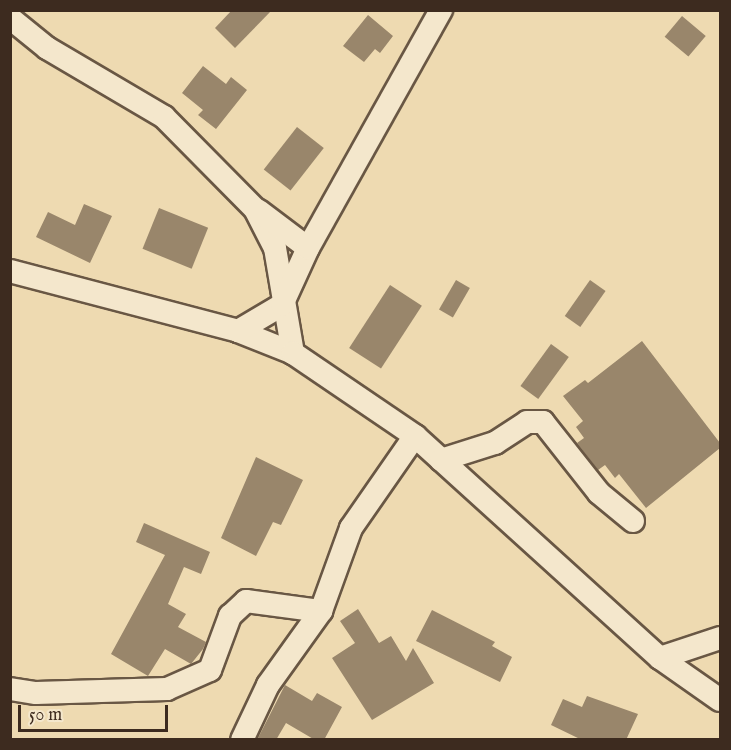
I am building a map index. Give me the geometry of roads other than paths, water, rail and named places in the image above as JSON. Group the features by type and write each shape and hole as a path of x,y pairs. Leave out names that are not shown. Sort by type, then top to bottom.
{"street":[{"path":"238,331 282,305 308,248 441,10"},
{"path":"10,18 47,48 164,117 255,209 308,248"},
{"path":"255,209 275,248 282,305 293,352"},
{"path":"10,271 238,331 293,352 415,436 660,658 720,700"},
{"path":"441,460 495,443 527,422 543,423 599,493 633,521"},
{"path":"242,740 268,685 321,611 351,528 415,436"},
{"path":"10,689 36,693 167,689 210,670 230,616 246,601 321,611"},
{"path":"660,658 720,638"}]}
